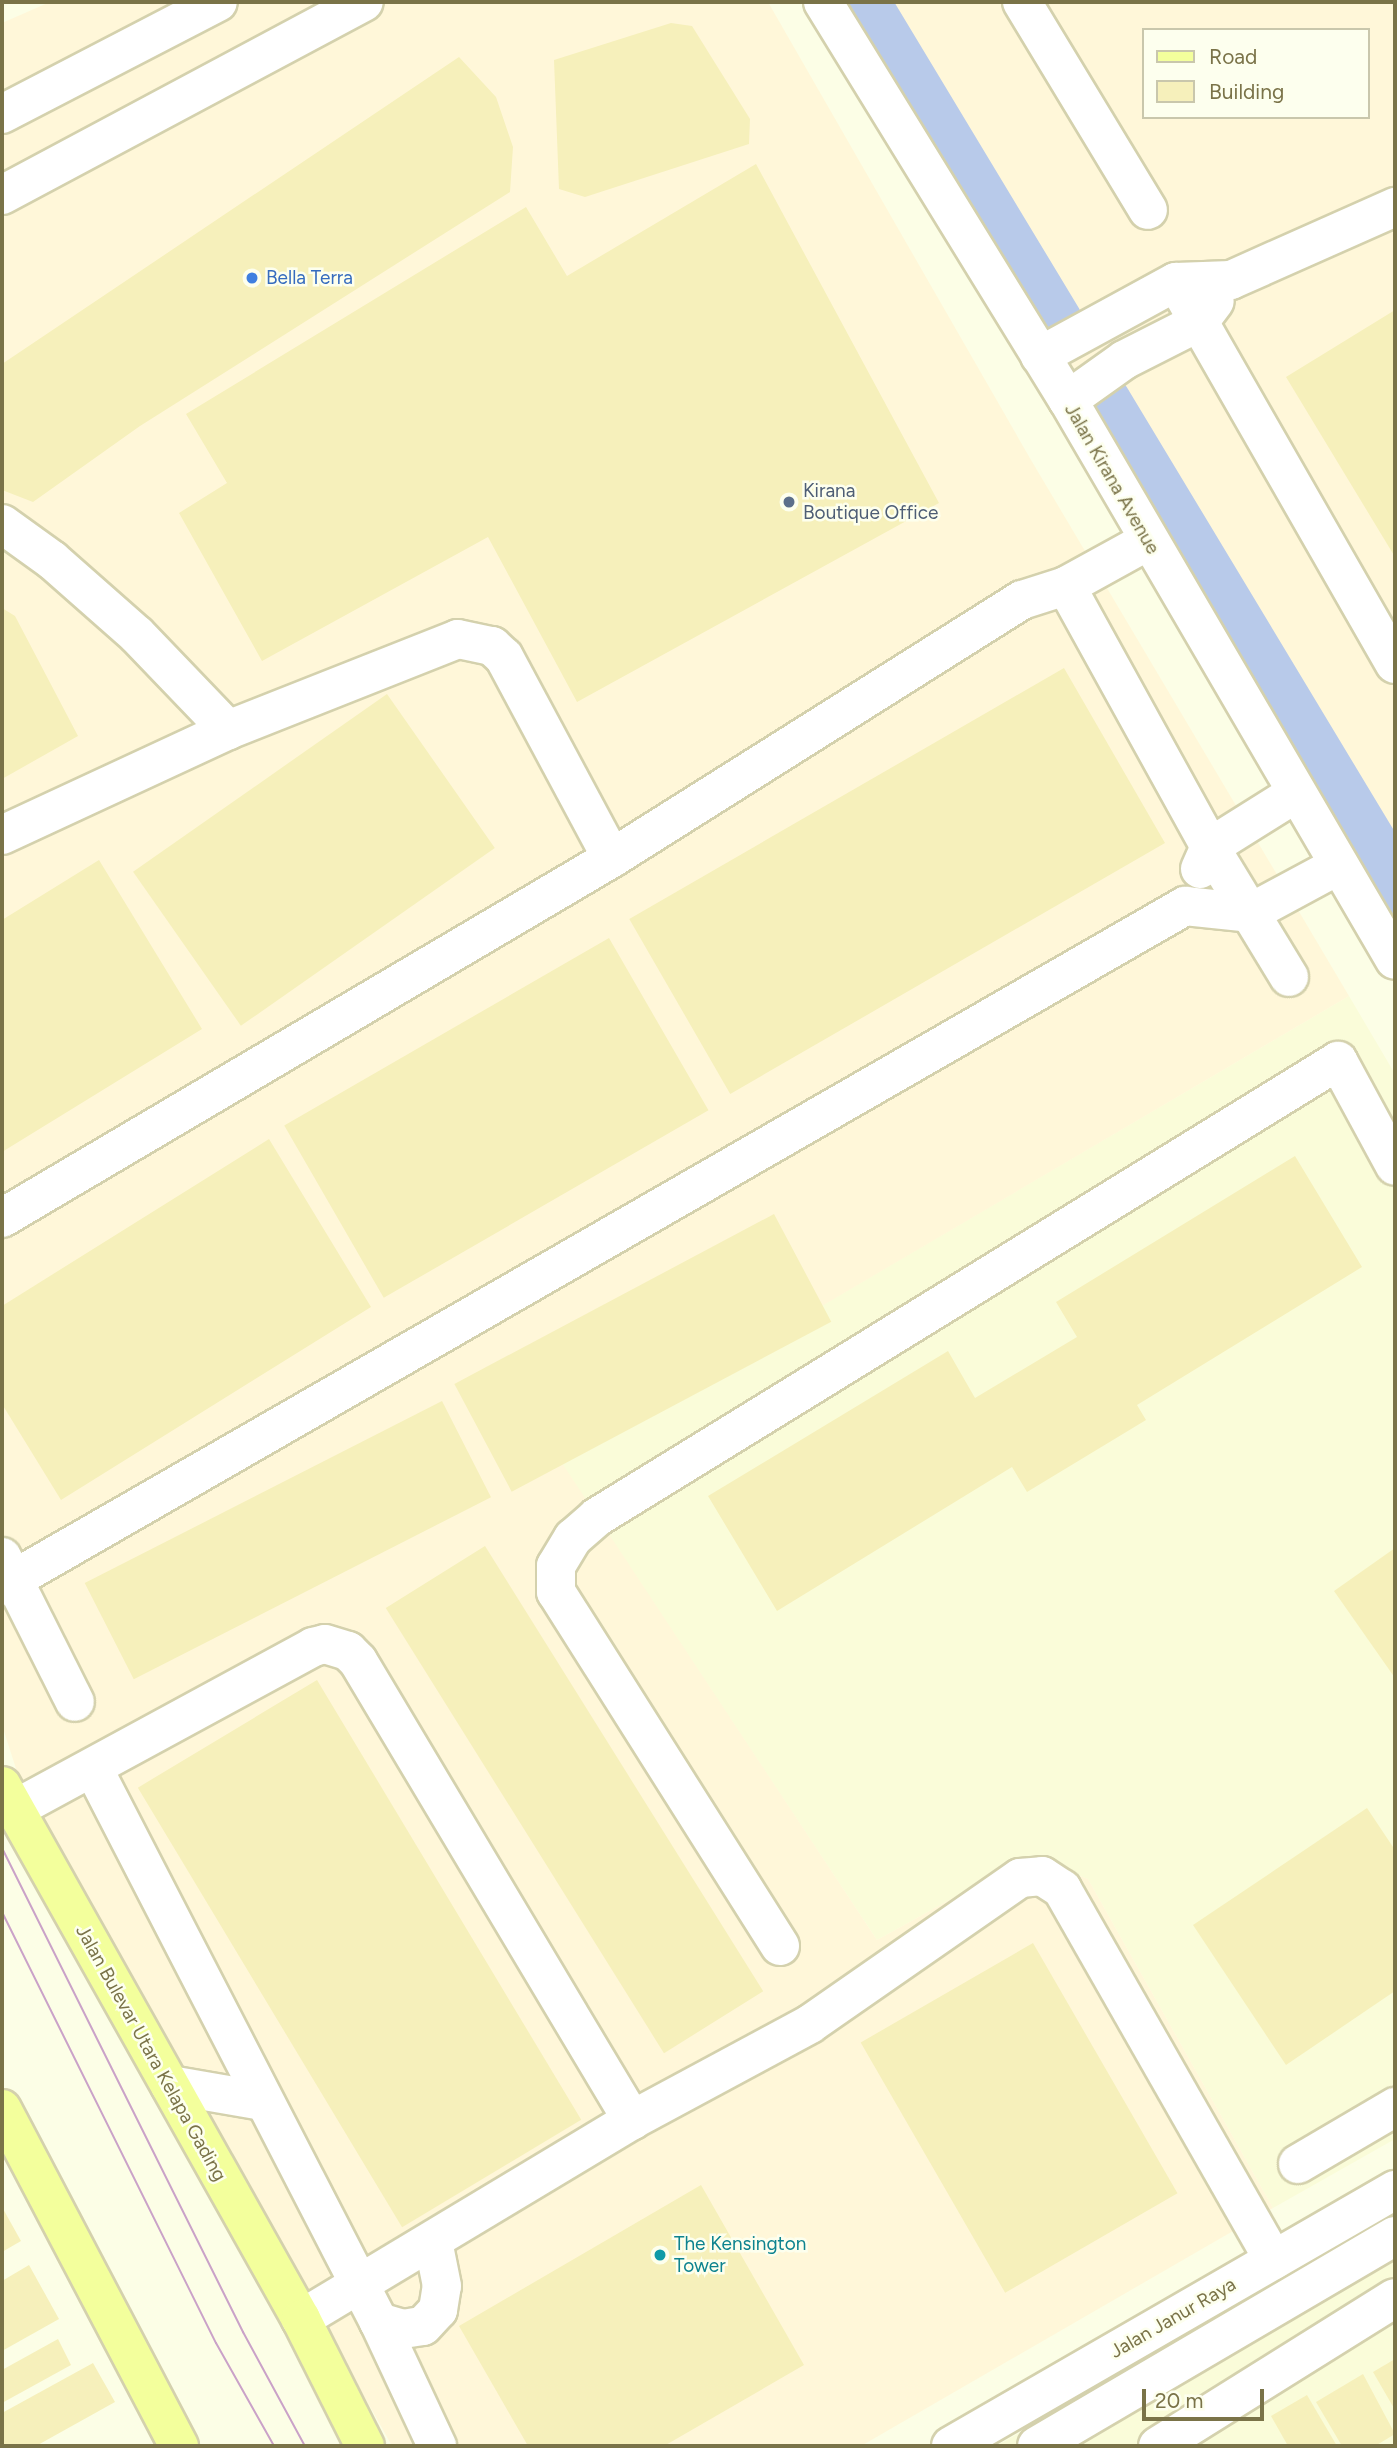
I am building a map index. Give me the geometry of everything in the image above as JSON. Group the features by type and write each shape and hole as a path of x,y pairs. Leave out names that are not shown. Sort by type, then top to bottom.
{"main road":[{"name":"Jalan Bulevar Utara Kelapa Gading","path":"8,1798 301,2319 365,2446"},
{"path":"2,2109 179,2446"}],"street":[{"path":"2,114 218,2"},
{"path":"2,195 364,2"},
{"name":"Jalan Kirana Avenue","path":"823,2 1068,400 1395,960"},
{"path":"1022,2 1148,210"},
{"path":"1040,356 1176,282 1231,279 1395,207"},
{"path":"1068,400 1124,360 1199,322 1231,279"},
{"path":"1176,282 1395,664"},
{"path":"2,524 52,561 137,635 228,730"},
{"path":"2,1218 612,858 1022,600 1066,586 1148,541"},
{"path":"1066,586 1210,847 1289,977"},
{"path":"2,835 228,730 458,639 492,646 504,657 612,858"},
{"path":"1185,906 1210,847 1296,793"},
{"path":"75,1702 5,1574 1185,906 1250,913 1339,865"},
{"path":"780,1946 556,1592 556,1566 573,1538 597,1517 1338,1061 1395,1166"},
{"path":"8,1798 93,1768 313,1647 325,1644 348,1651 632,2120"},
{"path":"93,1768 358,2286 379,2322 437,2446"},
{"path":"301,2319 632,2120 810,2024 1020,1878 1042,1876 1062,1889 1274,2260"},
{"path":"170,2085 263,2101"},
{"path":"1298,2164 1395,2107"},
{"name":"Jalan Janur Raya","path":"951,2446 1395,2190"},
{"path":"1037,2446 1395,2236"},
{"path":"379,2322 403,2329 423,2326 438,2310 442,2286 433,2241"},
{"path":"1158,2446 1395,2298"}],"shaded area":[{"path":"50,2 768,2 1031,460 1349,996 560,1460 877,1940 1029,1856 1088,1879 1273,2208 861,2446 392,2446 19,1778 2,1725 2,23"},
{"path":"851,2 1395,2 1395,905"},
{"path":"1349,996 1395,1074 1395,2139 1273,2208 1088,1879 1029,1856 877,1940 559,1460"},
{"path":"1395,2223 1395,2446 996,2446"}],"building":[{"path":"671,23 692,26 750,119 749,144 585,197 559,189 554,60"},
{"name":"Bella Terra","path":"459,57 496,97 513,147 510,192 140,426 33,502 2,490 2,364"},
{"path":"756,164 939,503 577,702 488,537 262,661 179,513 227,483 186,414 526,207 567,276"},
{"path":"1395,310 1395,557 1286,377"},
{"path":"2,608 15,616 78,736 2,779"},
{"path":"1064,668 1165,843 730,1094 629,919"},
{"path":"387,694 495,848 241,1026 133,872"},
{"path":"99,860 202,1029 2,1152 2,920"},
{"path":"609,938 709,1110 384,1298 284,1126"},
{"path":"269,1139 371,1307 61,1500 2,1404 2,1306"},
{"path":"1295,1156 1362,1267 1137,1405 1146,1420 1027,1492 1012,1467 777,1611 708,1496 948,1351 975,1398 1077,1337 1056,1302"},
{"path":"774,1214 831,1322 512,1492 454,1384"},
{"path":"442,1401 491,1497 134,1679 85,1583"},
{"path":"485,1546 763,1991 664,2053 386,1608"},
{"path":"1395,1548 1395,1678 1334,1591"},
{"path":"317,1680 581,2120 402,2227 138,1788"},
{"path":"1367,1808 1395,1850 1395,1991 1286,2065 1193,1925"},
{"path":"1033,1943 1178,2193 1005,2293 861,2042"},
{"name":"The Kensington Tower","path":"701,2185 804,2365 664,2446 528,2446 459,2326"},
{"path":"2,2207 21,2241 2,2252"},
{"path":"29,2265 59,2319 2,2351 2,2281"},
{"path":"58,2339 71,2365 2,2403 2,2370"},
{"path":"1395,2359 1395,2410 1373,2372"},
{"path":"93,2363 115,2402 36,2446 2,2446 2,2413"},
{"path":"1363,2374 1395,2434 1375,2446 1342,2446 1316,2402"},
{"path":"1307,2395 1337,2446 1288,2446 1271,2416"}],"waterway":[{"path":"851,2 1047,327"},
{"path":"1095,406 1395,904"}],"tram line":[{"path":"2,1848 243,2332 305,2446"},
{"path":"2,1912 216,2343 274,2446"}],"place":[{"name":"Bella Terra","path":"252,278"},
{"name":"Kirana Boutique Office","path":"789,502"},
{"name":"The Kensington Tower","path":"660,2255"}]}
